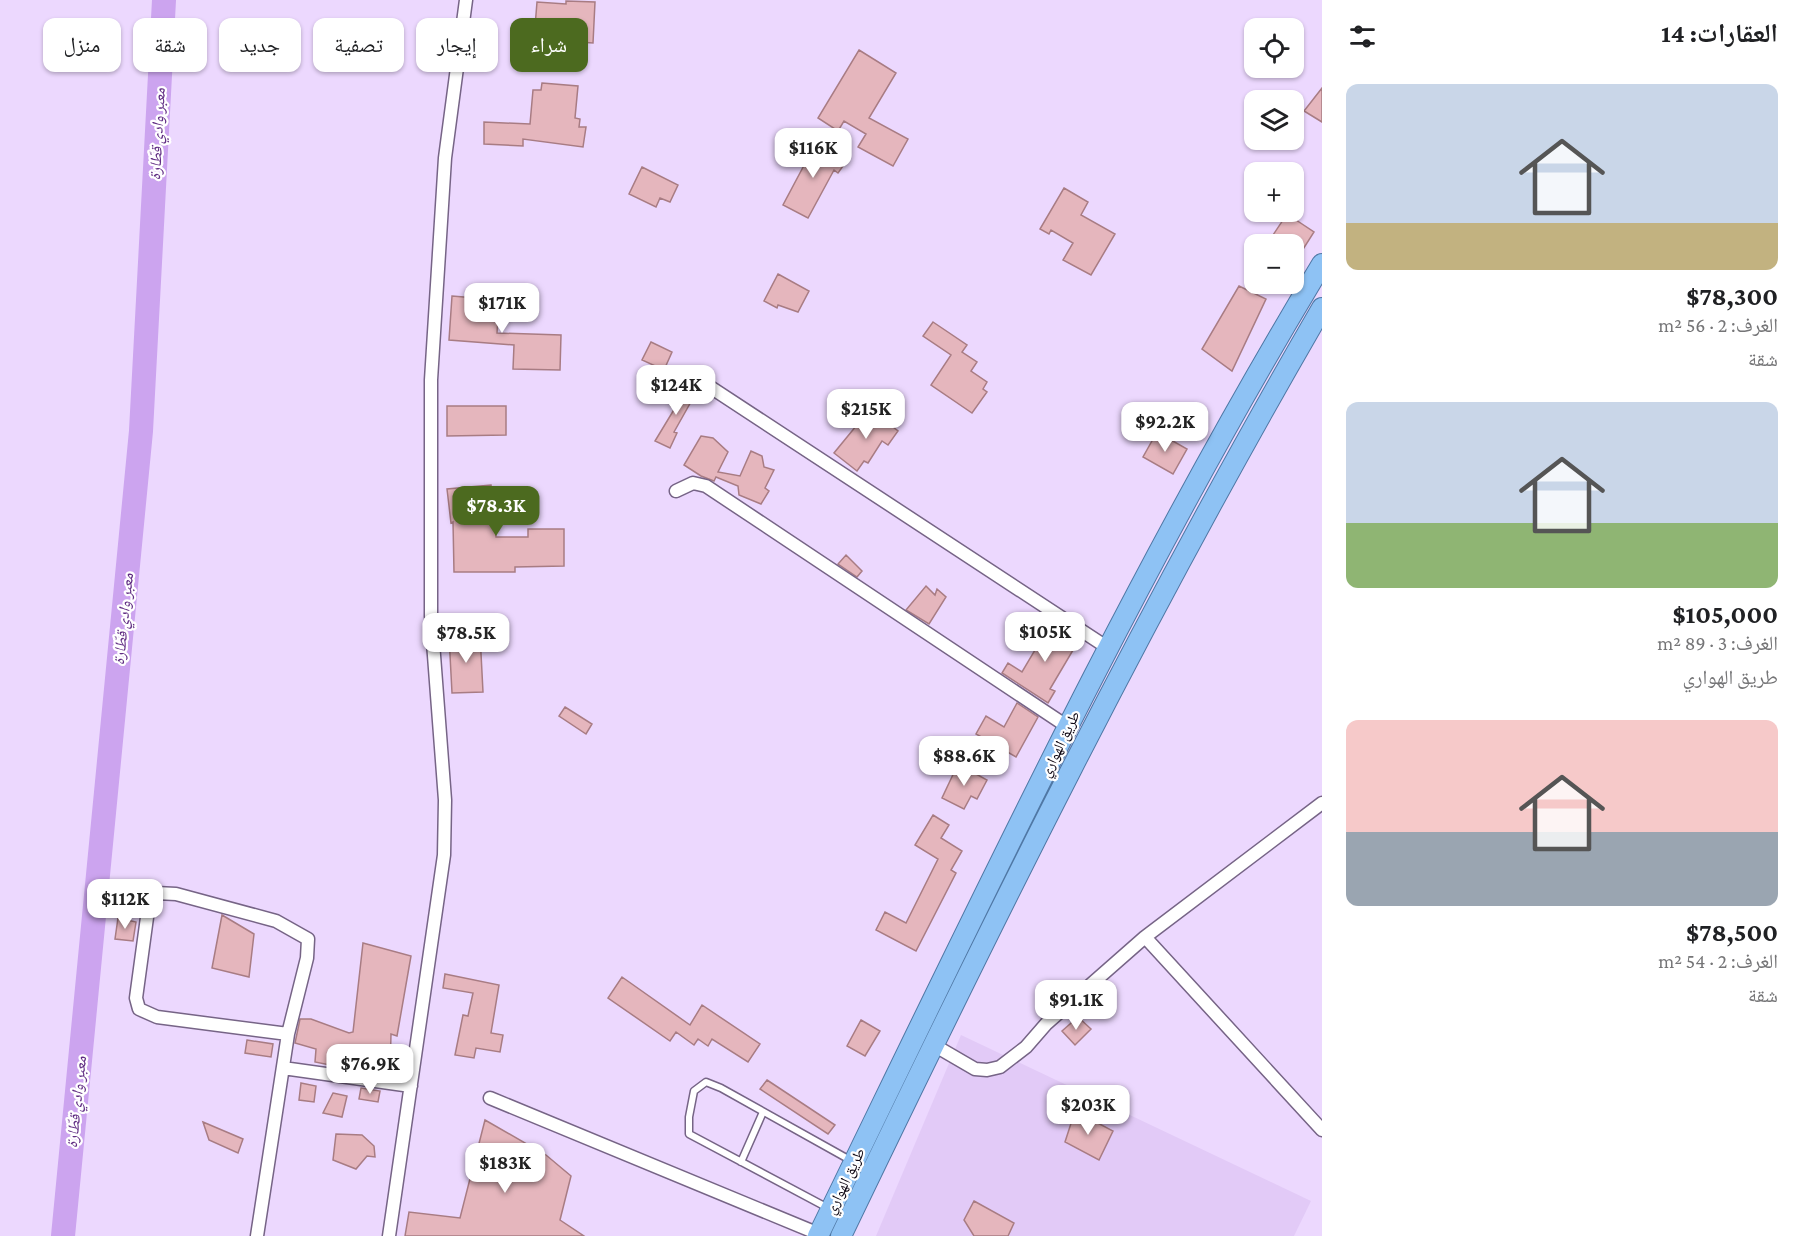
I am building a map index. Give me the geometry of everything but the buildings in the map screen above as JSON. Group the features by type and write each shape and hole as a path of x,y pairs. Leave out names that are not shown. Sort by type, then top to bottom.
{"highway":[{"name":"طريق الهواري","path":"818,1235 1108,648 1189,495 1322,264"},
{"name":"طريق الهواري","path":"841,1236 932,1044 1143,630 1261,412 1322,308"}],"street":[{"path":"389,1236 444,855 445,800 431,616 431,380 445,158 466,0"},
{"path":"698,379 1108,648"},
{"path":"676,491 693,483 706,486 1068,727"},
{"path":"932,1044 975,1069 987,1070 1000,1067 1026,1047 1046,1024 1145,938 1322,803"},
{"path":"257,1236 288,1034 307,958 308,939 276,921 176,894 156,893 148,910 136,998 139,1009 157,1017 288,1034"},
{"path":"1145,938 1322,1130"},
{"path":"283,1068 411,1086"},
{"path":"490,1098 818,1235"}],"lane":[{"path":"831,1210 689,1134 689,1117 694,1091 706,1082 854,1163"},
{"path":"741,1162 763,1112"}],"shaded area":[{"path":"961,1035 1311,1201 1294,1236 876,1236"}],"waterway":[{"name":"معبر وادي قطّارة","path":"63,1236 141,431 164,0"}]}
